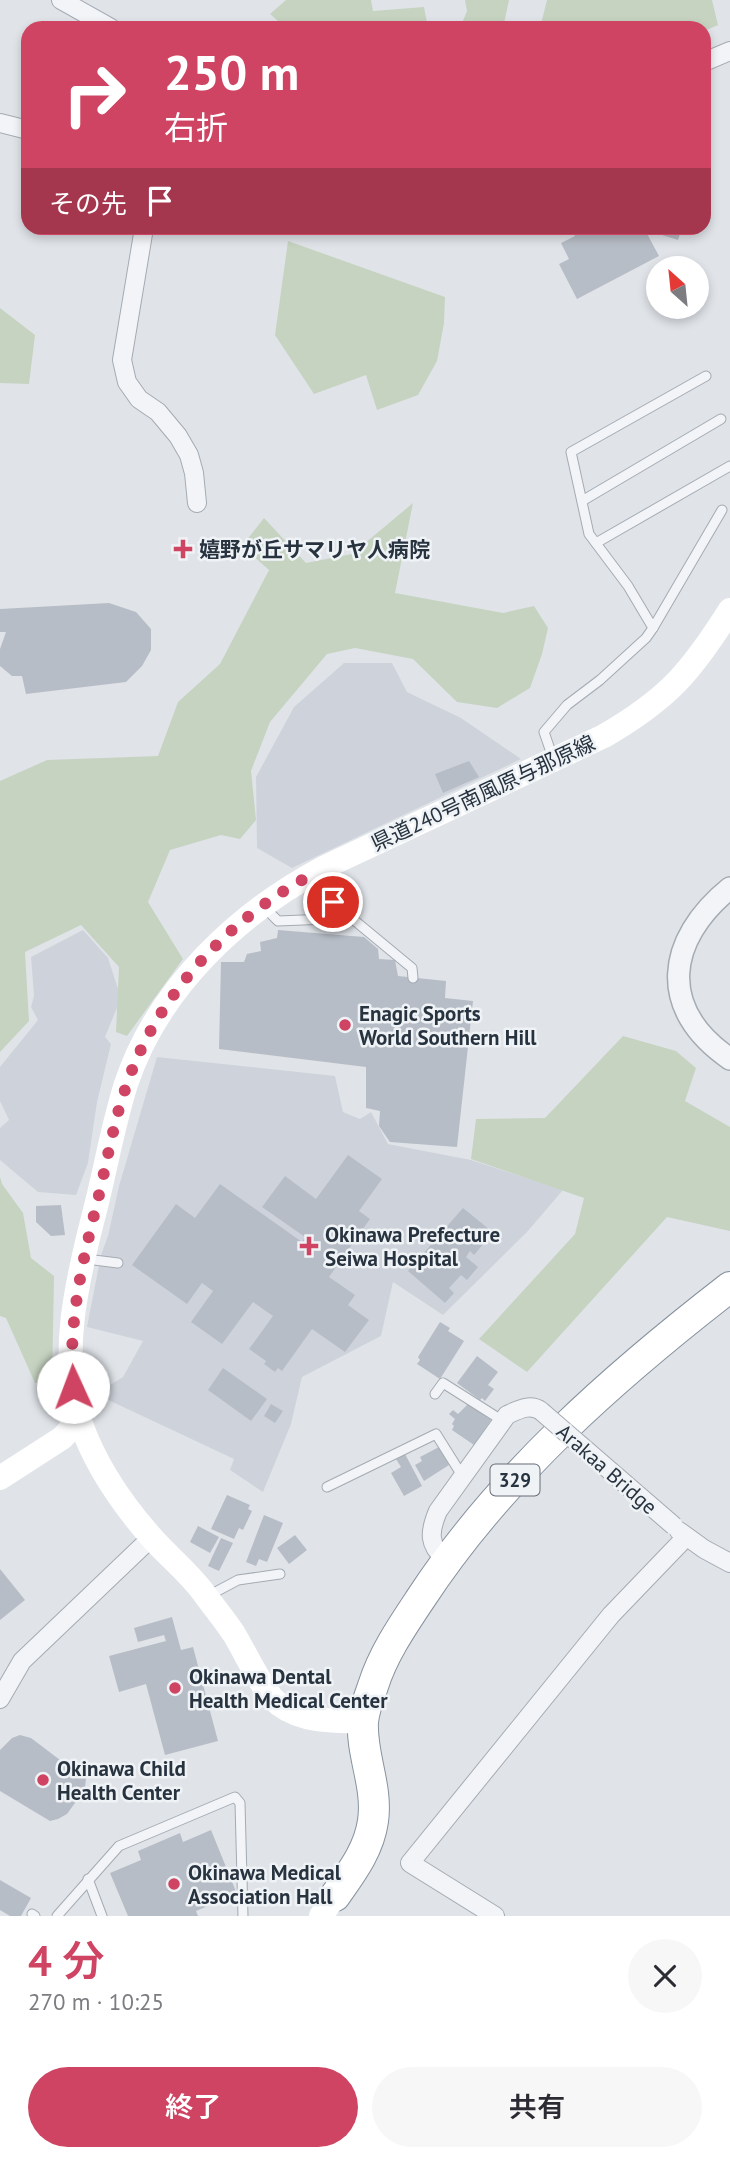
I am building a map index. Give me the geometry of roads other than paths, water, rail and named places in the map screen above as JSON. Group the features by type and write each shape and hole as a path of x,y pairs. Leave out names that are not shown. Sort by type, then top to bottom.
{"highway":[{"name":"329","path":"328,1906 361,1858 373,1823 374,1788 363,1722 373,1684 405,1623 446,1560 483,1514 589,1407 730,1287"}],"main road":[{"name":"県道240号南風原与那原線","path":"363,1722 301,1717 280,1706 264,1688 232,1631 114,1490 91,1449 80,1419 73,1387 72,1335 84,1259 110,1141 124,1094 150,1031 193,971 217,944 262,905 304,879 604,736 639,716 661,699 694,665 730,610"},
{"path":"0,1478 62,1438 80,1419"}],"street":[{"path":"61,0 98,21"},
{"path":"711,59 730,51"},
{"path":"0,123 21,128"},
{"path":"144,235 122,360 127,382 139,399 158,412 189,455 194,472 197,503"},
{"path":"730,888 699,918 687,939 679,964 683,1006 692,1024 730,1059"},
{"name":"Arakaa Bridge","path":"503,1421 507,1415 523,1408 537,1408 680,1532 730,1563"},
{"path":"446,1560 431,1541 431,1527 438,1511 503,1421"},
{"path":"495,1916 410,1863 680,1532"},
{"path":"0,1699 22,1661 152,1537"}],"lane":[{"path":"653,628 628,586 589,534 571,452 706,376"},
{"path":"582,501 721,419"},
{"path":"596,543 730,466"},
{"path":"554,760 544,732 567,705 600,680 646,638 722,510"},
{"path":"304,879 412,968 413,978"},
{"path":"262,905 278,921 352,918"},
{"path":"84,1259 118,1263"},
{"path":"435,1394 443,1383 503,1421"},
{"path":"327,1488 436,1434 463,1477"},
{"path":"206,1597 238,1580 280,1574"},
{"path":"57,1916 119,1846 235,1797 240,1803 243,1916"},
{"path":"88,1879 102,1916"}],"place":[{"name":"嬉野が丘サマリヤ人病院","path":"183,549"},
{"name":"Enagic Sports World Southern Hill","path":"345,1025"},
{"name":"Okinawa Prefecture Seiwa Hospital","path":"309,1246"},
{"name":"Okinawa Dental Health Medical Center","path":"175,1688"},
{"name":"Okinawa Child Health Center","path":"43,1780"},
{"name":"Okinawa Medical Association Hall","path":"174,1884"}]}
